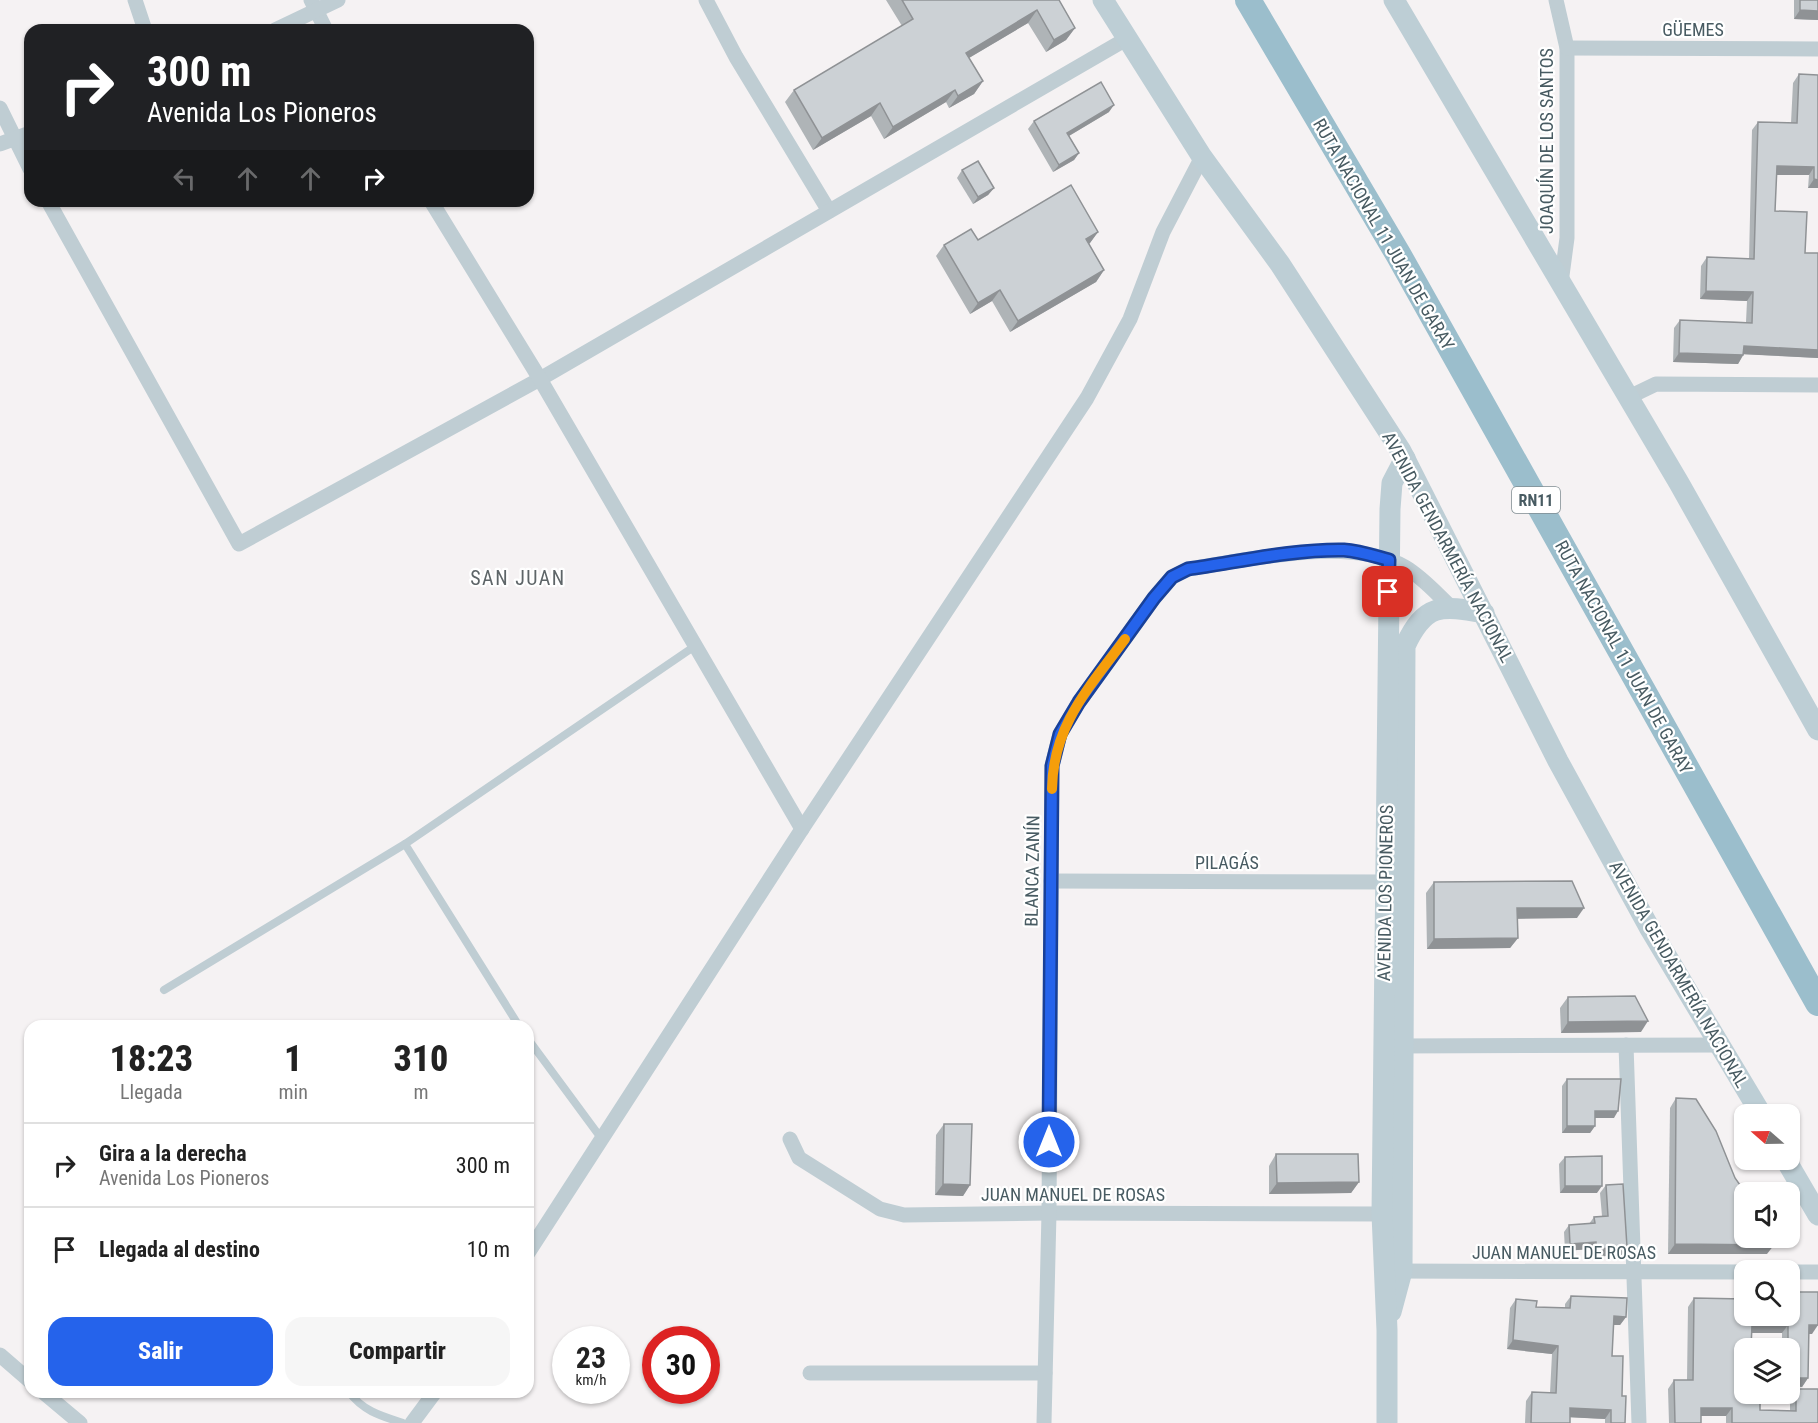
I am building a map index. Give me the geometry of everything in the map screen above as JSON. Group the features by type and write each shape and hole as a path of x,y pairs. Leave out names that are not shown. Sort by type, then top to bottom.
{"highway":[{"name":"RUTA NACIONAL 11 JUAN DE GARAY","path":"1248,0 1398,254 1818,1003"}],"main road":[{"name":"AVENIDA GENDARMERÍA NACIONAL","path":"1103,0 1202,157 1280,264 1405,458 1575,792 1650,927 1755,1104"},
{"path":"1394,0 1629,397 1818,730"},
{"name":"AVENIDA LOS PIONEROS","path":"1395,882 1389,560 1392,483 1405,458"},
{"path":"1450,606 1484,613"},
{"name":"AVENIDA LOS PIONEROS","path":"1387,1423 1387,1330 1392,1271 1395,882 1405,646 1414,627 1428,613 1450,606"},
{"name":"AVENIDA LOS PIONEROS","path":"1392,1271 1382,1214 1393,1046"},
{"path":"1792,1170 1818,1215"}],"street":[{"path":"135,0 143,24"},
{"path":"284,24 313,5 338,0"},
{"path":"706,0 736,57 830,211"},
{"name":"JOAQUÍN DE LOS SANTOS","path":"1556,0 1567,48 1567,238 1561,283"},
{"path":"313,5 323,24"},
{"path":"51,207 239,544 540,379 1128,38"},
{"name":"GÜEMES","path":"1567,48 1818,49"},
{"path":"0,108 7,142 24,162"},
{"path":"7,142 24,135"},
{"path":"534,1243 802,829 1087,398 1130,319 1163,232 1202,157"},
{"path":"435,207 540,379 802,829"},
{"path":"1629,397 1656,384 1818,385"},
{"name":"BLANCA ZANÍN","path":"1044,1423 1049,1213 1052,766 1060,734 1079,702 1154,598 1172,577 1188,569 1343,550 1389,560 1413,572 1450,606"},
{"name":"PILAGÁS","path":"1051,881 1395,882"},
{"path":"1626,1045 1636,1271 1639,1423"},
{"path":"1393,1046 1720,1045"},
{"name":"JUAN MANUEL DE ROSAS","path":"790,1140 799,1158 880,1209 904,1215 1382,1214"},
{"name":"JUAN MANUEL DE ROSAS","path":"1392,1271 1734,1272"},
{"path":"1800,1272 1818,1272"},
{"path":"0,1355 24,1376"},
{"path":"810,1373 1045,1373"},
{"path":"50,1398 80,1423"},
{"path":"412,1423 431,1398"}],"lane":[{"path":"164,990 405,844 695,646"},
{"path":"405,844 513,1020"},
{"path":"534,1046 601,1138"},
{"path":"354,1398 358,1404 372,1412 403,1423"}],"building":[{"path":"902,0 1059,0 1075,28 1054,40 1037,10 966,53 983,81 958,96 955,90 893,127 880,103 822,138 794,90 913,19"},
{"path":"1800,0 1818,0 1818,11 1800,10"},
{"path":"1799,74 1818,75 1818,180 1814,179 1814,167 1777,166 1775,211 1807,212 1805,253 1818,253 1818,350 1744,346 1743,355 1679,353 1680,320 1752,323 1753,292 1706,291 1707,257 1754,259 1758,122 1797,123"},
{"path":"1101,82 1114,105 1067,133 1079,153 1059,165 1034,121"},
{"path":"978,161 994,188 978,197 962,170"},
{"path":"1071,185 1098,232 1086,239 1104,270 1018,321 1000,290 978,303 944,245 971,229 978,240"},
{"path":"1572,881 1584,908 1517,908 1518,938 1434,939 1434,882"},
{"path":"1635,996 1648,1021 1568,1022 1568,997"},
{"path":"1567,1079 1621,1079 1618,1111 1595,1111 1595,1126 1567,1126"},
{"path":"1676,1098 1696,1099 1716,1131 1738,1182 1734,1182 1734,1245 1675,1244"},
{"path":"944,1124 972,1124 970,1185 943,1184"},
{"path":"1276,1154 1358,1154 1359,1182 1277,1183"},
{"path":"1602,1156 1602,1186 1565,1186 1565,1157"},
{"path":"1623,1184 1627,1247 1596,1249 1596,1242 1570,1244 1569,1225 1595,1223 1594,1217 1608,1216 1606,1185"},
{"path":"1800,1292 1818,1292 1818,1325 1809,1325 1808,1378 1800,1378 1800,1338 1788,1338 1788,1326 1800,1326"},
{"path":"1571,1296 1627,1298 1626,1317 1614,1316 1612,1356 1623,1356 1622,1396 1626,1396 1625,1423 1611,1423 1611,1410 1570,1408 1570,1423 1531,1423 1532,1392 1556,1393 1558,1346 1513,1340 1516,1299 1537,1301 1536,1307 1570,1308"},
{"path":"1694,1298 1734,1299 1734,1326 1752,1326 1751,1338 1734,1338 1734,1404 1760,1404 1760,1410 1796,1411 1796,1404 1800,1404 1800,1389 1818,1389 1818,1423 1732,1423 1732,1408 1701,1408 1701,1423 1675,1423 1674,1380 1693,1380"}],"slow traffic":[{"path":"1052,789 1052,766 1060,734 1079,702 1125,639"}],"district":[{"name":"SAN JUAN","path":"518,578"}],"route":[{"path":"1049,1142 1052,766 1060,734 1079,702 1154,598 1172,577 1188,569 1343,550 1389,560 1388,592"}]}
